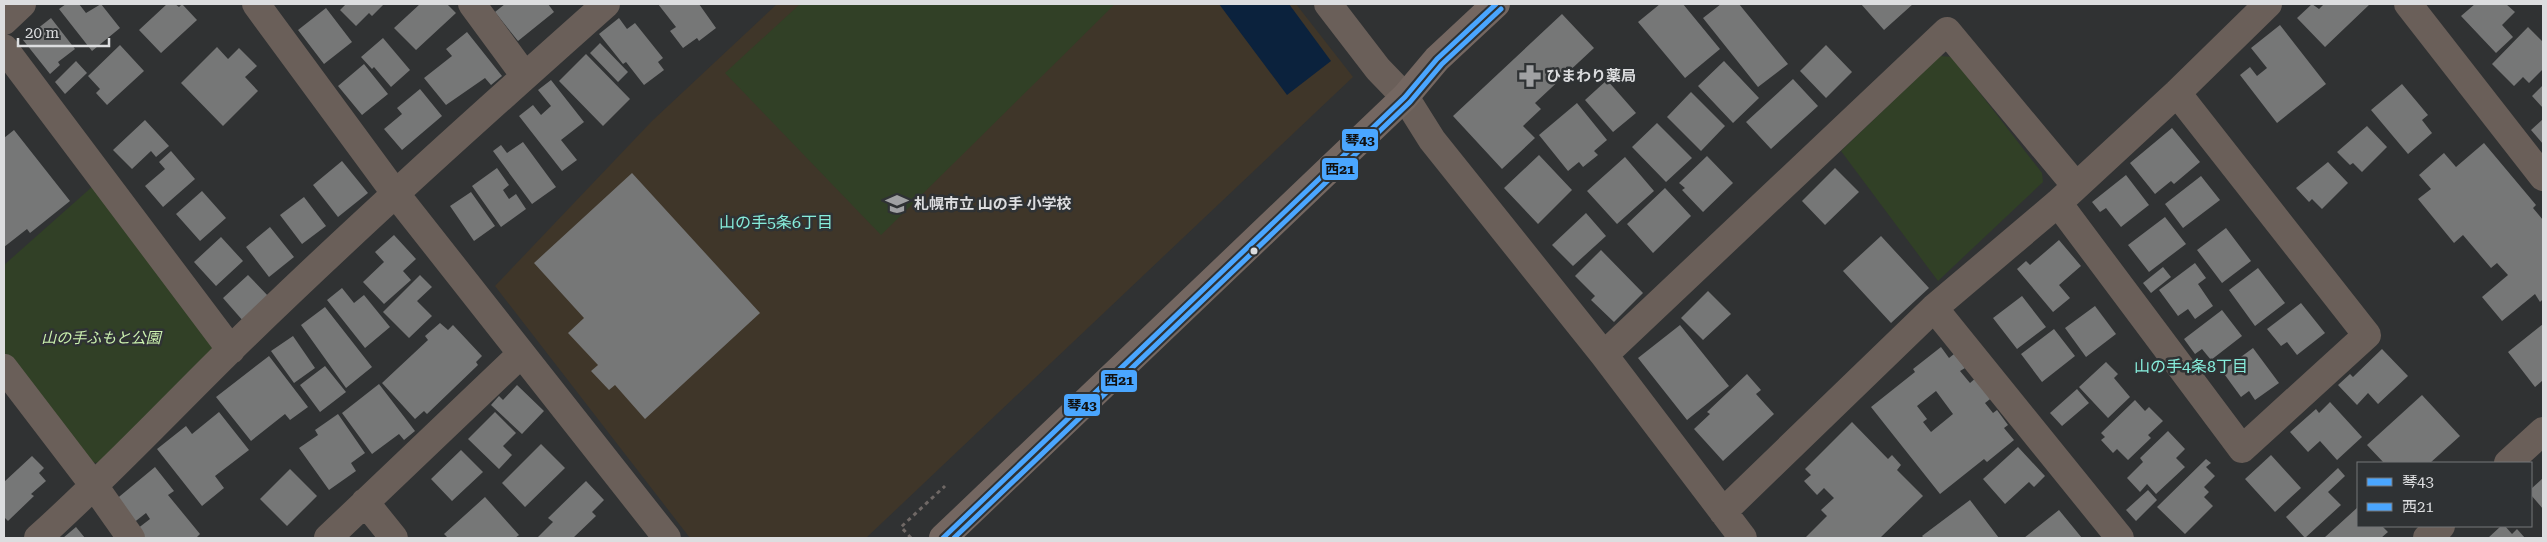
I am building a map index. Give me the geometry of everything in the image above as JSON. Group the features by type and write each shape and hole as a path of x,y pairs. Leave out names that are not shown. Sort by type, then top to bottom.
{"main road":[{"path":"943,538 1405,97 1436,59 1496,4"}],"street":[{"path":"4,21 22,4"},
{"path":"256,4 395,194 667,538"},
{"path":"472,4 525,76"},
{"path":"38,538 95,487 231,350 395,194 606,4"},
{"path":"1328,4 1378,70 1405,97 1432,140 1604,355 1743,538"},
{"path":"1723,512 1934,308 2067,194 2177,93 2268,4"},
{"path":"2408,4 2543,177"},
{"path":"1604,355 1947,30 2067,194 2242,449 2368,335 2177,93"},
{"path":"4,48 231,350"},
{"path":"1934,308 2120,538"},
{"path":"328,538 521,354"},
{"path":"4,368 95,487 131,538"},
{"path":"2509,462 2543,431"},
{"path":"365,502 394,538"},
{"path":"2428,538 2440,527"}],"path":[{"path":"911,538 901,527 945,486"}],"shaded area":[{"name":"札幌市立 山の手 小学校","path":"777,4 1296,4 1353,77 866,538 690,538 495,286 652,121"}],"green space":[{"path":"800,4 1115,4 881,235 725,73"},
{"path":"1940,56 1952,57 2042,173 2043,182 1938,281 1841,151"},
{"name":"山の手ふもと公園","path":"93,186 214,344 213,356 99,463 88,462 4,354 4,265"}],"water":[{"path":"1219,4 1289,4 1331,61 1287,95"}],"building":[{"path":"66,4 79,4 86,13 101,4 120,28 92,51 59,9"},
{"path":"167,4 175,4 179,7 182,4 197,20 161,53 139,30"},
{"path":"346,4 384,4 372,16 369,13 356,26 340,10"},
{"path":"420,4 447,4 456,13 416,50 394,28"},
{"path":"505,4 548,4 554,12 518,41 495,12"},
{"path":"658,4 699,4 716,28 699,41 697,38 683,48 670,31 676,27"},
{"path":"1660,4 1683,4 1720,49 1685,78 1638,22"},
{"path":"1721,4 1739,4 1788,64 1758,87 1703,18"},
{"path":"1861,4 1913,4 1884,30"},
{"path":"2312,4 2319,9 2324,4 2370,4 2325,47 2297,18"},
{"path":"2475,4 2506,4 2515,12 2502,25 2513,37 2496,53 2461,16"},
{"path":"326,8 352,42 324,64 298,30"},
{"name":"ひまわり薬局","path":"1562,14 1594,48 1535,103 1541,109 1523,126 1535,138 1502,169 1453,116"},
{"path":"51,18 75,49 58,62 60,65 50,74 23,40"},
{"path":"619,18 627,29 635,23 663,58 658,62 664,70 644,85 626,62 623,64 599,34"},
{"path":"2280,25 2326,84 2277,123 2240,75 2250,67 2257,76 2267,68 2251,48"},
{"path":"2528,27 2543,42 2543,69 2529,83 2523,77 2514,86 2492,64"},
{"path":"467,32 502,76 491,85 485,78 446,105 424,78 452,56 446,49"},
{"path":"383,38 410,70 391,87 374,67 372,69 361,57"},
{"path":"600,43 628,72 618,82 590,53"},
{"path":"120,45 144,71 107,105 96,93 100,89 88,76"},
{"path":"1826,45 1852,72 1826,98 1800,71"},
{"path":"217,47 228,59 239,48 257,66 245,77 258,91 223,126 181,83"},
{"path":"586,54 630,99 603,126 559,81"},
{"path":"76,61 87,73 65,94 55,82"},
{"path":"1724,61 1759,98 1733,123 1698,86"},
{"path":"364,64 388,94 362,115 338,86"},
{"path":"1793,79 1818,106 1771,149 1746,122"},
{"path":"551,80 584,122 561,140 577,160 562,171 519,116 533,105 541,115 551,106 538,90"},
{"path":"1607,80 1636,113 1613,132 1585,100"},
{"path":"2402,84 2428,115 2422,120 2432,133 2408,154 2371,110"},
{"path":"2543,85 2543,108 2532,96"},
{"path":"420,89 442,116 402,150 384,129 402,114 397,108"},
{"path":"1691,92 1725,126 1701,151 1667,117"},
{"path":"1577,103 1607,140 1594,151 1598,155 1583,167 1579,162 1568,171 1539,135"},
{"path":"2543,119 2543,144 2531,130"},
{"path":"145,120 169,146 156,157 151,151 132,169 113,150"},
{"path":"1657,123 1692,158 1666,182 1632,147"},
{"path":"2367,126 2387,147 2362,172 2353,163 2350,165 2337,152"},
{"path":"2172,128 2200,162 2174,184 2171,181 2155,194 2130,163"},
{"path":"14,130 70,201 30,233 27,229 4,247 4,138"},
{"path":"523,142 556,187 532,204 493,151 501,145 507,153"},
{"path":"2484,143 2536,205 2533,208 2543,220 2543,299 2540,302 2535,294 2502,321 2482,297 2508,275 2497,263 2491,268 2463,235 2454,243 2418,199 2431,189 2419,175 2444,153 2456,167"},
{"path":"171,151 195,179 163,207 145,186 165,169 159,162"},
{"path":"1539,155 1572,190 1538,224 1504,188"},
{"path":"1707,156 1733,183 1703,212 1682,190 1685,188 1679,183"},
{"path":"1625,157 1654,191 1617,224 1587,191"},
{"path":"342,161 368,193 338,217 313,185"},
{"path":"2328,162 2348,183 2322,209 2312,199 2309,202 2296,188"},
{"path":"497,168 509,185 503,190 509,199 516,194 526,209 501,227 472,186"},
{"path":"1835,168 1859,192 1825,225 1802,201"},
{"path":"632,173 760,313 645,419 615,385 609,390 591,371 598,365 568,333 584,318 534,263"},
{"path":"2126,175 2149,205 2121,227 2106,208 2100,212 2092,202"},
{"path":"2201,176 2220,200 2183,228 2165,204"},
{"path":"1665,188 1691,216 1653,253 1627,224"},
{"path":"202,191 226,218 200,241 176,214"},
{"path":"471,192 495,226 474,241 450,206"},
{"path":"304,197 326,226 302,244 280,215"},
{"path":"1586,213 1606,236 1573,266 1552,245"},
{"path":"2165,217 2186,244 2149,272 2128,245"},
{"path":"270,227 294,257 269,277 246,247"},
{"path":"2226,228 2251,261 2222,283 2197,250"},
{"path":"394,235 416,259 403,271 411,280 384,304 363,282 384,262 375,252"},
{"path":"1881,236 1929,288 1891,323 1843,271"},
{"path":"221,237 243,261 216,286 194,262"},
{"path":"2059,240 2081,266 2059,285 2070,298 2053,312 2017,269 2026,261 2030,265"},
{"path":"1601,250 1643,293 1614,322 1591,300 1595,296 1575,276"},
{"path":"2195,263 2206,278 2198,284 2213,306 2195,319 2188,309 2178,316 2159,290"},
{"path":"2163,267 2171,277 2151,293 2143,283"},
{"path":"2258,268 2285,303 2255,326 2229,290"},
{"path":"248,275 270,298 244,322 223,298"},
{"path":"420,275 432,287 417,301 432,316 409,338 383,312"},
{"path":"342,288 354,303 364,295 390,327 365,348 327,300"},
{"path":"1708,291 1731,314 1703,340 1681,318"},
{"path":"2022,296 2046,327 2017,349 1993,318"},
{"path":"2301,303 2325,333 2297,355 2287,342 2281,346 2267,329"},
{"path":"2095,306 2116,334 2086,357 2065,328"},
{"path":"325,307 372,367 346,388 301,325"},
{"path":"2222,310 2242,336 2211,360 2202,349 2195,354 2184,339"},
{"path":"440,323 448,330 453,325 482,356 476,362 478,365 427,414 424,411 415,419 382,383 428,340 425,336"},
{"path":"2543,324 2543,380 2535,387 2508,352"},
{"path":"1680,325 1729,386 1687,420 1638,358"},
{"path":"2054,329 2075,356 2042,382 2021,354"},
{"path":"293,336 315,368 294,383 271,351"},
{"path":"1941,347 1949,358 1954,354 1965,368 1960,371 1970,383 1978,376 1994,396 1985,403 1993,413 1997,410 2008,425 2004,428 2014,440 1987,462 1984,459 1940,494 1871,407 1915,372 1913,369","holes":["1936,391 1953,414 1931,432 1923,422 1927,419 1917,406"]},
{"path":"2253,348 2279,383 2255,400 2249,391 2241,397 2222,371"},
{"path":"2382,349 2408,376 2378,404 2368,393 2357,405 2338,385 2350,374 2353,377"},
{"path":"269,356 308,407 290,420 285,414 251,441 216,397"},
{"path":"2106,362 2118,374 2114,378 2130,397 2108,418 2079,387"},
{"path":"325,366 346,392 320,412 300,385"},
{"path":"1747,374 1761,390 1756,394 1774,414 1723,461 1694,429 1710,414 1707,412"},
{"path":"379,384 415,431 404,440 399,434 372,454 342,413"},
{"path":"517,385 544,411 522,434 491,405 499,396 503,400"},
{"path":"2077,389 2089,403 2062,426 2050,413"},
{"path":"2422,395 2460,436 2431,462 2383,462 2367,445"},
{"path":"2135,400 2145,411 2149,407 2163,421 2148,435 2151,438 2128,460 2117,449 2113,453 2101,440 2105,437 2101,433"},
{"path":"2330,402 2362,437 2337,460 2320,441 2308,452 2290,432 2316,409 2319,413"},
{"path":"219,412 249,450 215,476 224,488 202,506 157,449 186,426 192,434"},
{"path":"495,412 516,433 503,446 512,455 499,469 468,439"},
{"path":"338,414 365,453 351,463 356,471 329,490 299,448 318,435 315,430"},
{"path":"1852,422 1888,459 1892,455 1901,465 1897,470 1923,496 1880,538 1805,538 1827,516 1821,510 1834,498 1824,488 1817,495 1804,481 1811,475 1805,469"},
{"path":"2168,431 2185,449 2176,458 2185,467 2156,494 2147,484 2140,492 2127,478 2143,462 2140,458"},
{"path":"541,444 565,468 525,507 502,483"},
{"path":"2018,447 2045,476 2034,487 2029,482 2005,504 1983,479"},
{"path":"461,450 483,472 452,501 431,479"},
{"path":"2271,455 2301,488 2275,512 2245,479"},
{"path":"32,456 44,468 39,473 46,481 31,494 34,496 8,521 4,517 4,482"},
{"path":"2206,459 2211,463 2206,467 2215,476 2204,487 2209,492 2204,497 2213,506 2185,534 2157,507"},
{"path":"155,467 174,491 168,495 200,534 196,538 144,538 137,529 150,519 146,513 132,524 114,501"},
{"path":"2338,468 2345,476 2328,492 2341,505 2305,538 2286,517"},
{"path":"290,469 317,496 287,526 260,499"},
{"path":"2543,478 2543,509 2532,496 2532,488"},
{"path":"586,481 604,500 592,512 596,516 573,538 537,538 553,522 548,518"},
{"path":"2148,490 2157,500 2136,521 2126,510"},
{"path":"485,497 519,535 515,538 448,538 444,534"},
{"path":"1970,500 1999,538 1924,538 1922,536"},
{"path":"2357,508 2357,527 2383,527 2388,532 2381,538 2324,538"},
{"path":"2059,510 2082,538 2024,538"},
{"path":"76,527 85,538 63,538"},
{"path":"2500,527 2506,527 2512,534 2517,529 2525,538 2488,538"}],"transit line":[{"name":"琴43","path":"943,538 1405,97 1437,59 1496,4"},
{"name":"西21","path":"954,538 1410,102 1442,64 1501,9"}],"place":[{"name":"ひまわり薬局","path":"1530,76"},
{"name":"札幌市立 山の手 小学校","path":"897,204"}],"district":[{"name":"山の手5条6丁目","path":"776,222"},
{"name":"山の手4条8丁目","path":"2191,366"}]}
